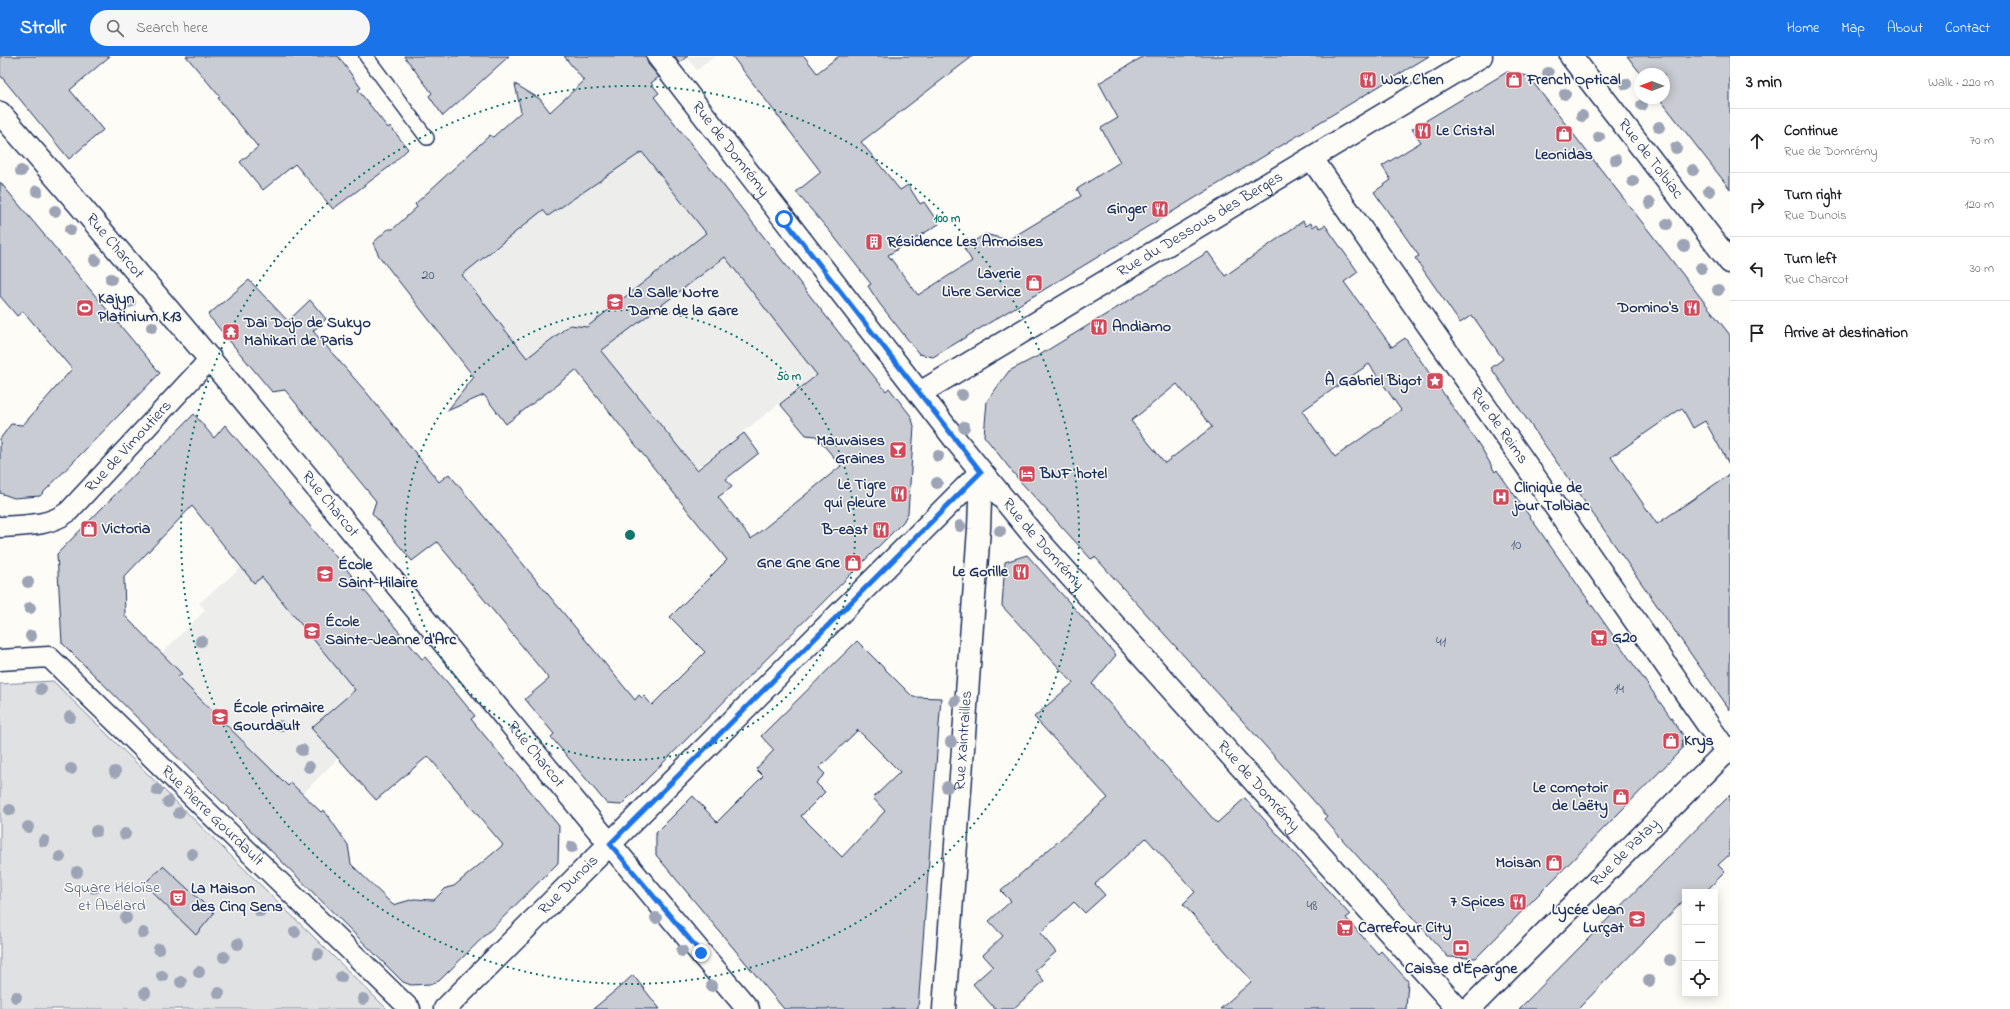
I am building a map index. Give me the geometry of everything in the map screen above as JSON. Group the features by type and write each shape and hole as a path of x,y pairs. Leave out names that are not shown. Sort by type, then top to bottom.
{"street":[{"name":"Rue de Domrémy","path":"658,56 981,472 1035,536 1458,1009"},
{"name":"Rue du Dessous des Berges","path":"920,393 1312,159 1481,56"},
{"name":"Rue de Tolbiac","path":"1570,56 1730,262"},
{"name":"Rue Charcot","path":"0,113 211,358 610,844 748,1009"},
{"name":"Rue de Reims","path":"1312,159 1728,750"},
{"name":"Rue de Vimoutiers","path":"0,527 41,524 55,520 68,512 211,358"},
{"name":"Rue Dunois","path":"445,1009 981,472"},
{"name":"Rue Xaintrailles","path":"944,1009 979,529 981,472"},
{"name":"Rue Pierre Gourdault","path":"0,660 49,657 410,1009"},
{"name":"Rue de Patay","path":"1469,1009 1728,750"}],"lane":[{"path":"366,56 427,138"}],"shaded area":[{"path":"686,56 715,56 697,70"},
{"name":"La Salle Notre Dame de la Gare","path":"655,96 851,348 671,488 576,371 506,424 484,395 468,384 474,377 378,255 407,226 469,242"},
{"path":"302,517 410,645 338,758 259,838 117,698 205,610 199,603"}],"green space":[{"name":"Square Héloïse et Abélard","path":"53,681 387,1009 0,1009 0,684"}],"building":[{"path":"0,56 110,56 70,90 103,130 69,159 0,75"},
{"path":"186,56 338,56 361,88 358,90 388,128 390,126 408,149 389,167 333,209 295,164 263,190 240,162 258,147 218,98 220,97"},
{"path":"404,56 509,56 443,116 429,96 432,93"},
{"path":"564,56 646,56 648,64 659,77 651,83 659,93 654,97 851,348 886,391 889,388 911,416 914,426 908,513 903,522 621,805 607,804 551,737 554,734 525,699 549,679 437,542 412,561 372,513 376,501 285,390 272,392 208,315 249,280 288,321 310,300 326,319 313,331 367,393 439,482 449,474 635,700 639,695 642,698 644,696 652,705 705,652 670,617 727,560 576,370 506,424 484,395 447,411 474,377 379,256 373,243 388,229 393,229 417,207 415,204 490,135 493,137 521,112 515,84 540,99 550,112 584,81","holes":["642,152 706,233 587,327 570,325 527,358 462,275 543,210 548,216","725,257 817,375 780,404 806,435 816,436 841,466 751,539 718,497 732,487 726,479 759,453 744,433 697,470 601,351"]},
{"path":"674,56 688,56 679,63"},
{"path":"732,56 804,56 817,73 839,56 973,56 861,142 900,190 908,185 920,204 924,202 939,224 888,255 918,295 972,261 964,248 985,234 1008,240 1081,196 1077,189 1120,162 1101,128 1118,118 1099,83 1144,56 1429,56 933,357 919,354 879,303 868,286 871,284 832,234 796,192 821,172"},
{"path":"1627,56 1730,56 1730,189 1664,104 1670,104 1670,68 1636,68"},
{"path":"1507,72 1528,76 1730,335 1730,466 1705,421 1693,428 1682,408 1611,457 1657,524 1730,474 1730,710 1491,368 1503,359 1472,315 1460,323 1415,258 1419,256 1374,192 1391,180 1382,166 1421,142 1412,129"},
{"path":"0,182 160,373 40,496 14,498 0,493 0,439 11,424 23,425 72,369 23,311 17,316 0,296"},
{"path":"1303,221 1306,226 1311,223 1313,227 1317,224 1320,228 1325,225 1358,272 1344,282 1392,347 1405,338 1482,449 1495,472 1497,470 1683,735 1682,749 1476,958 1448,957 1324,819 1327,816 1267,748 1095,557 1091,559 1019,480 984,436 987,401 1009,371 1038,356 1208,252 1225,276","holes":["1369,364 1401,410 1335,457 1302,411","1177,384 1212,427 1165,463 1131,421"]},
{"path":"194,414 214,438 225,425 422,659 425,657 447,682 475,716 471,719 559,826 558,863 439,981 430,984 411,985 403,982 62,643 57,554","holes":["192,506 254,583 262,577 355,690 311,728 376,800 428,756 503,845 454,886 446,888 434,900 414,899 393,905 351,864 348,845 324,810 321,812 291,783 288,786 178,677 182,674 125,616 124,577"]},
{"path":"1027,555 1116,655 1092,684 1217,823 1245,798 1350,915 1346,918 1378,954 1381,951 1408,981 1406,1009 1220,1009 1252,981 1183,904 1195,892 1146,838 1095,884 1105,895 1085,913 1074,902 1040,933 1056,952 1035,970 1044,981 1013,1009 995,1009 973,984 993,966 983,955 1003,936 989,921 1011,901 1001,891 1108,798 1034,717 1073,683 1002,606 1005,562"},
{"path":"857,641 913,697 941,698 918,1009 784,1009 656,855 656,833 693,796 717,822 763,776 756,769 774,750 761,736","holes":["858,730 900,772 873,798 885,811 842,857 801,816 825,792 816,783 825,774 819,768"]},
{"name":"Lycée Jean Lurçat","path":"1730,795 1730,854 1718,865 1725,872 1708,889 1682,889 1682,902 1578,1009 1519,1009"},
{"name":"La Maison des Cinq Sens","path":"163,866 214,913 196,935 144,884"},
{"path":"633,975 660,1009 593,1009 621,986"}],"place":[{"name":"Wok Chen","path":"1368,80"},
{"name":"French Optical","path":"1514,80"},
{"name":"Le Cristal","path":"1423,131"},
{"name":"Leonidas","path":"1564,134"},
{"name":"Ginger","path":"1160,209"},
{"name":"Résidence Les Armoises","path":"874,242"},
{"name":"Laverie Libre Service","path":"1034,283"},
{"name":"La Salle Notre Dame de la Gare","path":"615,302"},
{"name":"Kajyn Platinium K13","path":"85,308"},
{"name":"Domino's","path":"1692,308"},
{"name":"Andiamo","path":"1099,327"},
{"name":"Dai Dojo de Sukyo Mahikari de Paris","path":"231,332"},
{"name":"À Gabriel Bigot","path":"1435,381"},
{"name":"Mauvaises Graines","path":"898,450"},
{"name":"BNF hotel","path":"1027,474"},
{"name":"Le Tigre qui pleure","path":"899,494"},
{"name":"Clinique de jour Tolbiac","path":"1501,497"},
{"name":"Victoria","path":"89,529"},
{"name":"B-east","path":"881,530"},
{"name":"Gne Gne Gne","path":"853,563"},
{"name":"Le Gorille","path":"1021,572"},
{"name":"École Saint-Hilaire","path":"325,574"},
{"name":"École Sainte-Jeanne d'Arc","path":"312,631"},
{"name":"G20","path":"1599,638"},
{"name":"École primaire Gourdault","path":"220,717"},
{"name":"Krys","path":"1671,741"},
{"name":"Le comptoir de Laëty","path":"1621,797"},
{"name":"Moisan","path":"1554,863"},
{"name":"La Maison des Cinq Sens","path":"178,898"},
{"name":"7 Spices","path":"1518,902"},
{"name":"Lycée Jean Lurçat","path":"1637,919"},
{"name":"Carrefour City","path":"1345,928"},
{"name":"Caisse d'Épargne","path":"1461,948"}],"route":[{"path":"701,953 610,844 981,472 784,219"}]}
